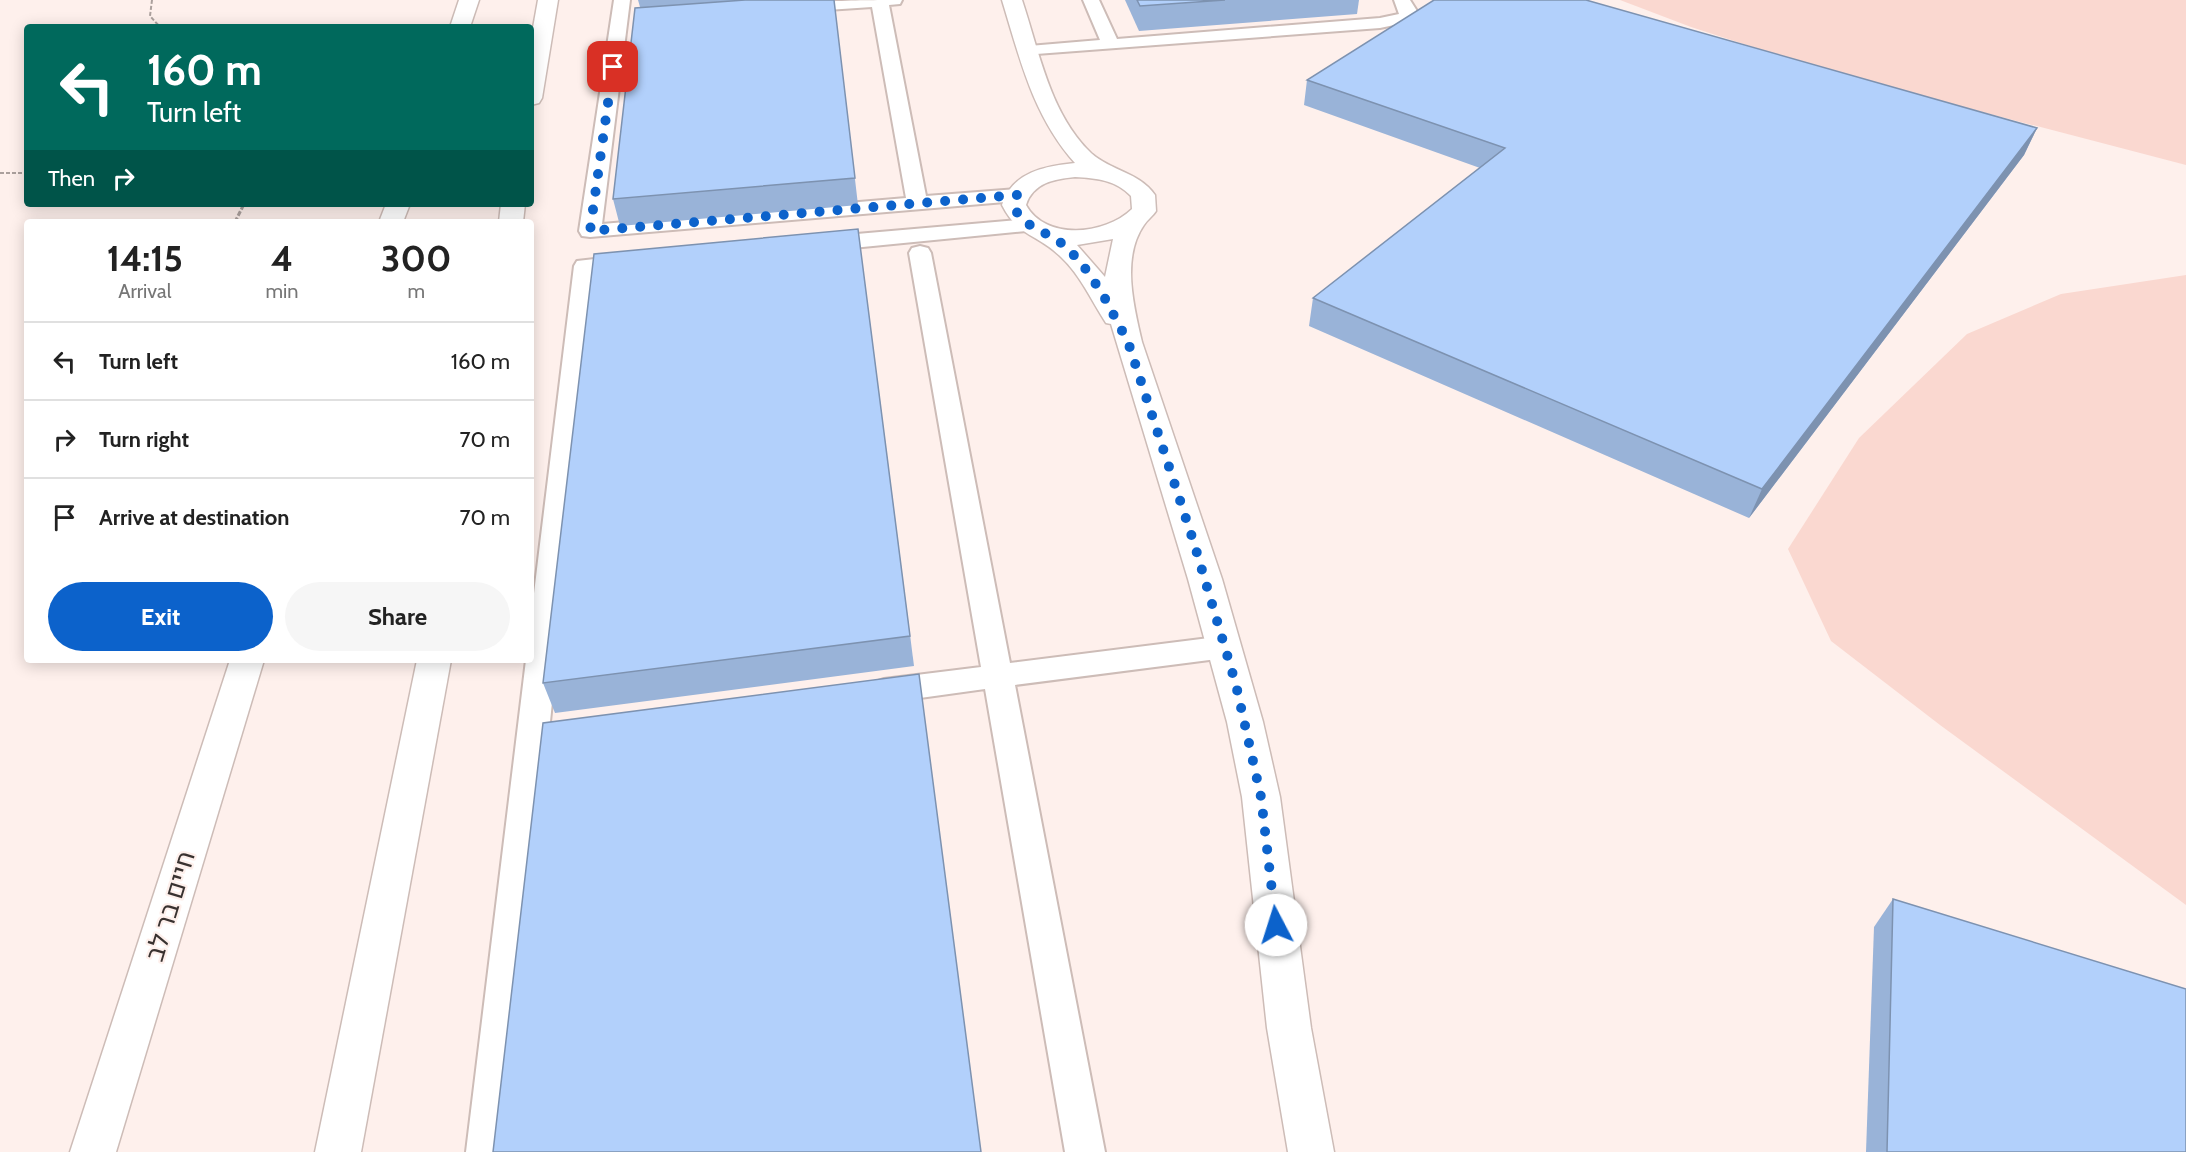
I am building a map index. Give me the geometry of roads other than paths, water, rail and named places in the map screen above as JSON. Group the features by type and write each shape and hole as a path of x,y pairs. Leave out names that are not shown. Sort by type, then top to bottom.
{"street":[{"path":"461,24 469,0"},
{"path":"534,81 548,0"},
{"path":"1012,0 1052,119 1076,153 1104,172 1128,181 1143,195 1144,211 1131,225 1123,243 1117,268 1119,300 1128,342 1225,647 1261,797 1289,1028 1313,1145"},
{"path":"1052,119 1052,137 1048,156 1039,173 1024,188 1016,211 1037,229 1070,250 1088,271 1128,342"},
{"path":"1024,188 1065,171 1104,172"},
{"path":"1037,229 1064,236 1096,237 1131,225"},
{"name":"חיים בר לב","path":"93,1152 246,663"},
{"path":"338,1152 433,663"}],"lane":[{"path":"785,8 884,0 916,203"},
{"path":"1091,0 1111,44"},
{"path":"1029,51 1394,21 1407,17 1408,11 1402,0"},
{"path":"624,13 590,231 916,203 1024,188"},
{"path":"796,246 1037,229"},
{"path":"920,252 1084,1152"},
{"path":"486,1152 546,733 585,266 656,259"},
{"path":"854,695 1225,647"}]}
